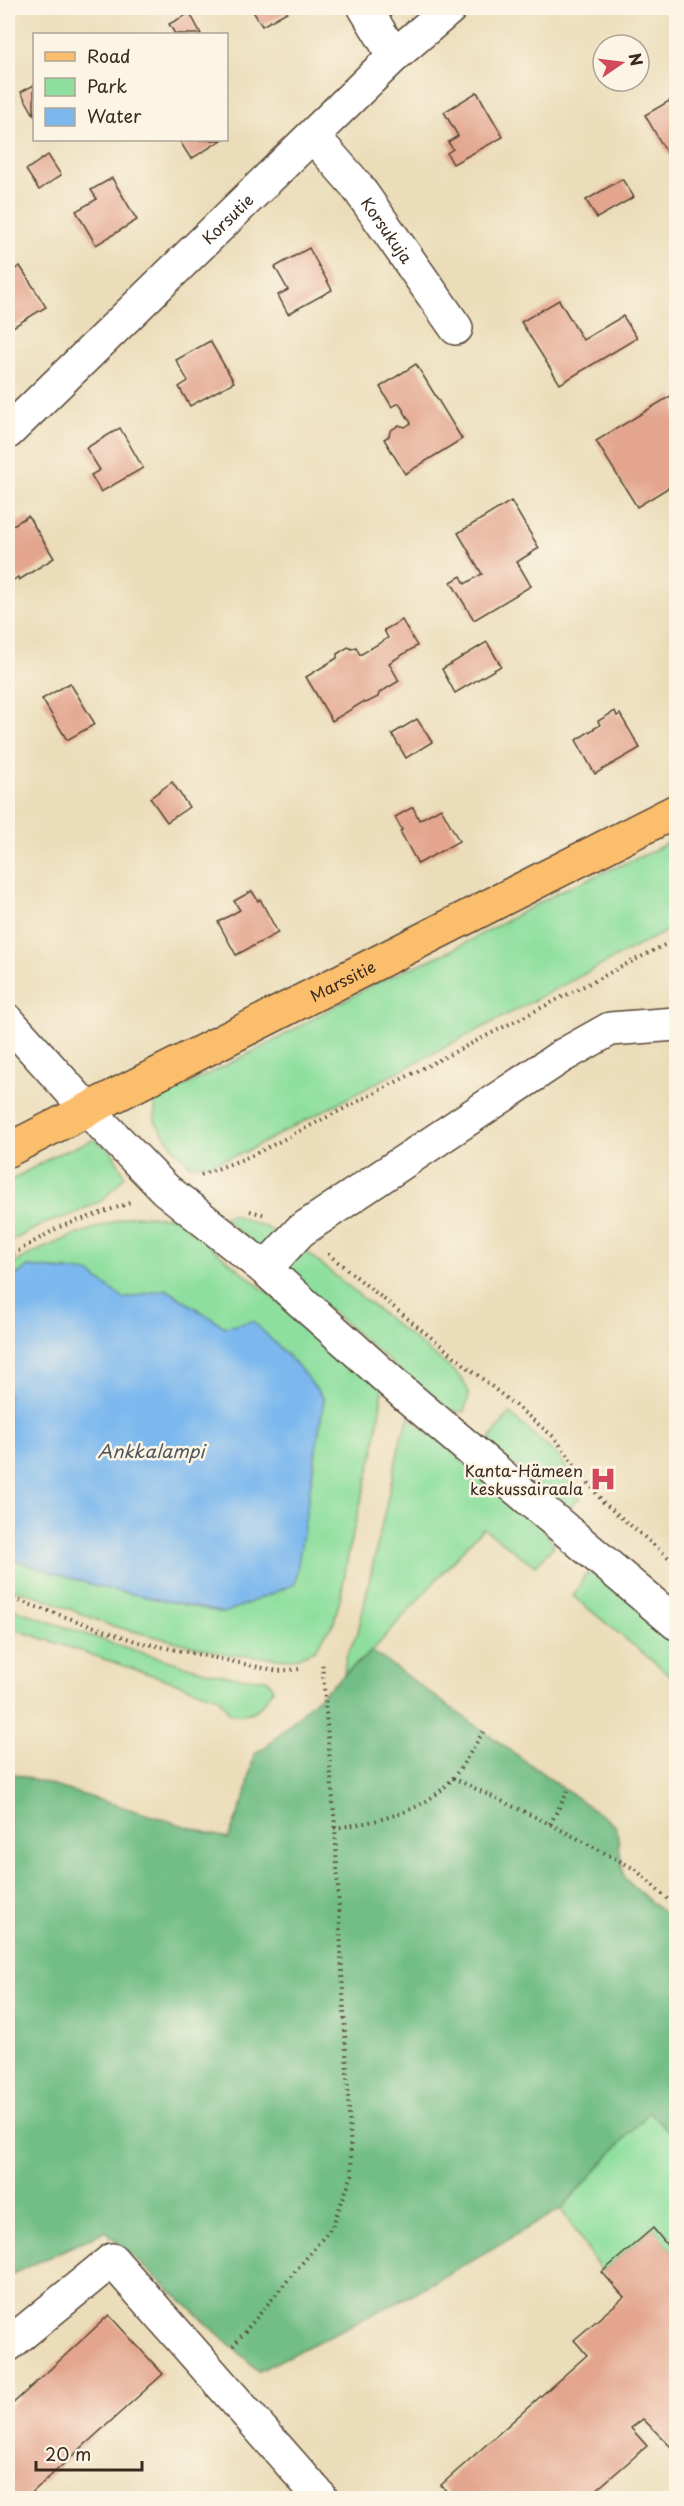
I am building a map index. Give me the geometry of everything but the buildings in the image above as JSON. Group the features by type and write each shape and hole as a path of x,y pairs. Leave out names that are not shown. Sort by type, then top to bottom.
{"main road":[{"name":"Marssitie","path":"8,1149 676,812"}],"street":[{"path":"365,8 394,56"},
{"name":"Korsutie","path":"8,432 394,56 450,8"},
{"name":"Korsukuja","path":"313,136 356,185 456,328"},
{"path":"8,1021 88,1110 165,1189 265,1269 408,1397 676,1623"},
{"path":"265,1269 300,1232 562,1056 610,1029 676,1024"},
{"path":"8,2345 112,2260 321,2499"}],"path":[{"path":"8,1257 59,1227 155,1194 251,1156 676,939"},
{"path":"240,1208 280,1219 300,1232 554,1437 603,1502 676,1564"},
{"path":"8,1596 138,1642 278,1671 301,1669"},
{"path":"211,2372 332,2228 352,2175 334,1828 322,1661"},
{"path":"334,1828 367,1823 405,1813 440,1791 453,1778 484,1731"},
{"path":"453,1778 550,1824 635,1869 676,1907"},
{"path":"550,1824 568,1791"}],"green space":[{"path":"676,838 676,926 245,1152 210,1164 190,1165 172,1146 155,1121 155,1099 270,1043 374,984 450,951 565,889 649,853"},
{"path":"95,1139 112,1152 125,1176 103,1200 71,1215 43,1224 8,1243 8,1182 55,1155"},
{"path":"231,1214 263,1226 292,1241 456,1373 467,1387 469,1396 463,1412 450,1410 425,1392 223,1218"},
{"path":"131,1216 174,1217 383,1386 374,1452 350,1544 334,1622 315,1650 293,1659 229,1655 109,1625 41,1597 8,1588 8,1558 101,1587 224,1613 294,1584 324,1399 225,1327 166,1289 124,1299 88,1272 28,1267 8,1281 8,1266 23,1258 68,1238"},
{"path":"509,1413 561,1459 581,1496 567,1510 487,1443"},
{"path":"409,1417 542,1525 554,1546 535,1566 483,1528 372,1651 344,1674 346,1657 358,1632 401,1438"},
{"path":"598,1573 676,1638 676,1680 573,1596 585,1575"},
{"path":"8,1607 186,1666 212,1673 267,1679 273,1689 260,1707 251,1713 230,1714 218,1697 8,1627"},
{"path":"372,1651 616,1826 624,1878 676,1924 676,2138 649,2112 561,2209 409,2296 259,2371 105,2231 8,2276 8,1772 228,1839 246,1794 254,1754 268,1745 307,1707"},
{"path":"649,2112 676,2138 676,2256 653,2228 602,2272 561,2209"}],"water":[{"name":"Ankkalampi","path":"28,1267 88,1272 124,1299 166,1289 225,1327 253,1321 297,1365 324,1399 295,1584 224,1613 99,1587 8,1558 8,1281"}],"place":[{"name":"Kanta-Hämeen keskussairaala","path":"603,1479"}]}
